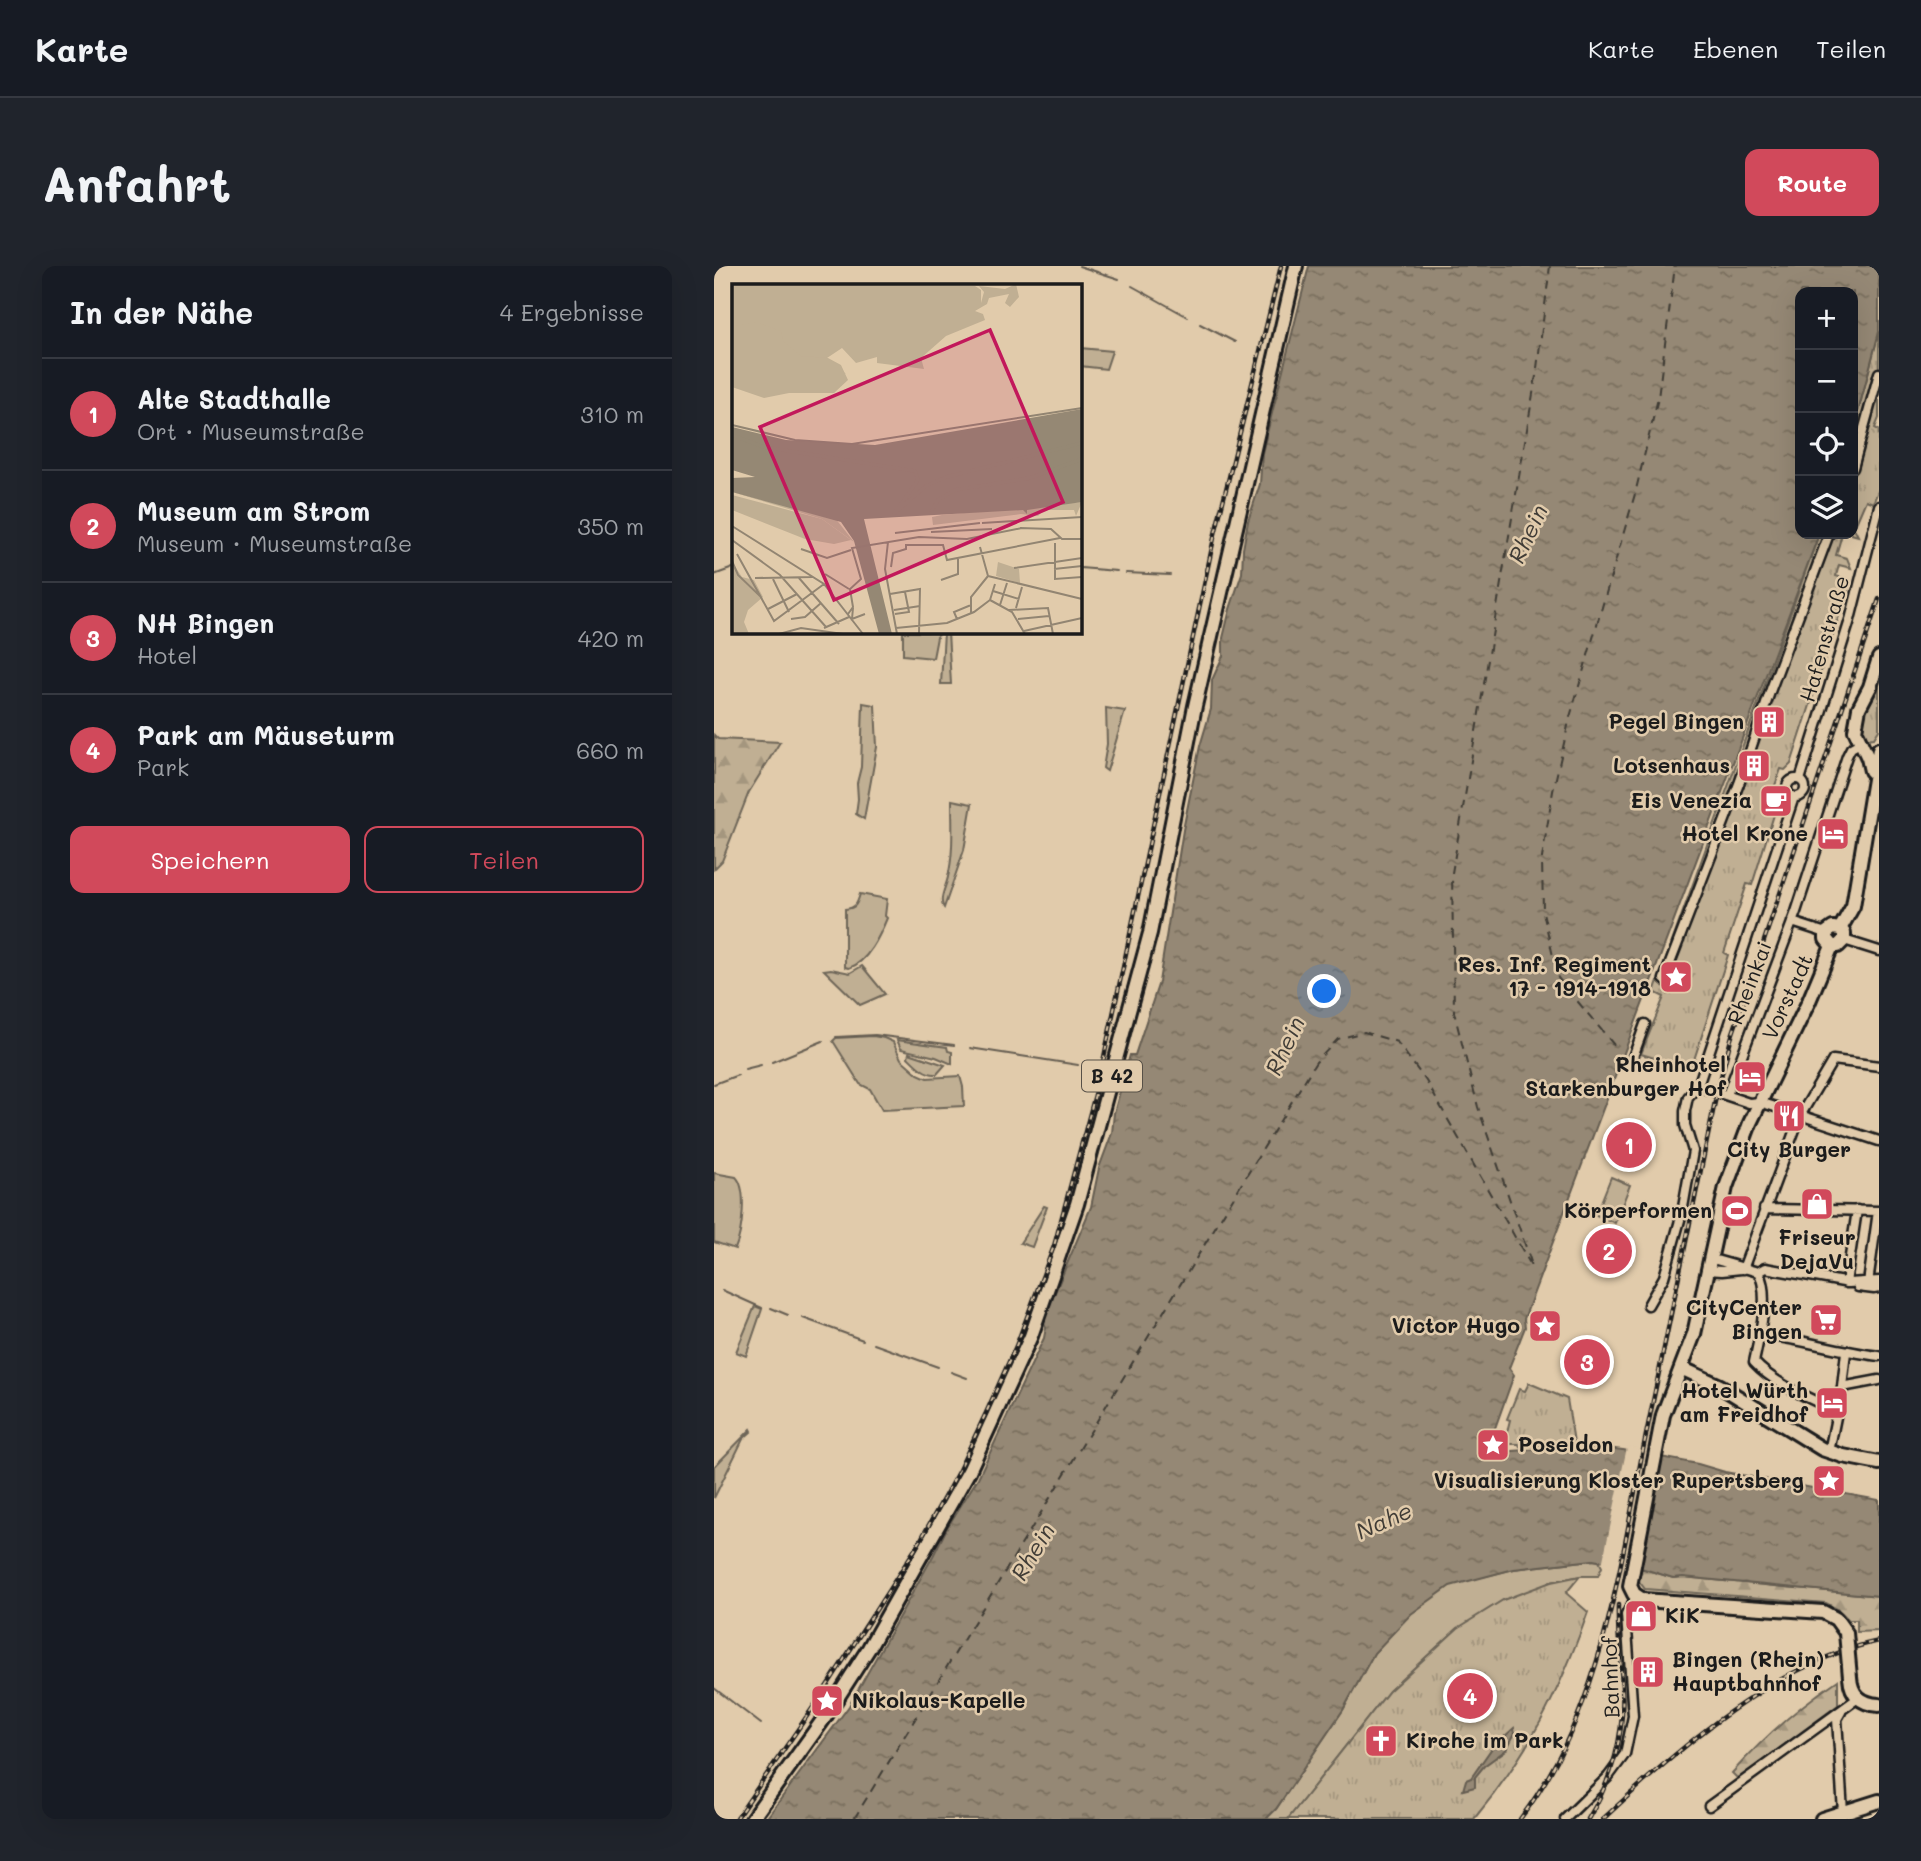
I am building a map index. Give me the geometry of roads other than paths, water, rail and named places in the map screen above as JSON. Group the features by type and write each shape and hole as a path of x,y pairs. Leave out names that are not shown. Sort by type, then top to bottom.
{"main road":[{"name":"B 42","path":"752,1819 825,1717 869,1648 943,1518 983,1441 1031,1336 1077,1204 1096,1140 1150,933 1195,706 1296,266"},
{"path":"1873,779 1868,758 1855,730 1856,720 1879,658"},
{"path":"1860,743 1870,746 1876,744 1879,739"},
{"path":"1829,940 1832,928 1842,934 1853,906 1879,749"},
{"name":"Vorstadt","path":"1636,1597 1631,1588 1633,1573 1663,1415 1696,1326 1729,1177 1760,1102 1809,1001 1829,940"},
{"path":"1681,1368 1720,1386 1829,1452 1879,1463"},
{"path":"1636,1597 1643,1600 1817,1611 1836,1619 1846,1633 1851,1688 1858,1698 1879,1705"},
{"path":"1822,1819 1851,1813 1879,1801"}],"street":[{"path":"1858,450 1879,373"},
{"name":"Hafenstraße","path":"1800,780 1846,634 1879,506"},
{"path":"1673,987 1664,979 1743,774 1771,689 1827,539"},
{"name":"Rheinkai","path":"1727,1095 1792,922 1847,756 1851,748 1860,743"},
{"name":"Hafenstraße","path":"1792,780 1800,780 1805,790 1802,795 1794,797 1788,792 1788,784 1792,780"},
{"path":"1648,1306 1664,1277 1682,1213 1693,1151 1685,1125 1688,1097 1698,1086 1794,797"},
{"name":"Rheinkai","path":"1792,922 1829,940"},
{"path":"1842,934 1879,951"},
{"path":"1633,1057 1645,1024"},
{"path":"1744,1269 1800,1116 1833,1060 1879,1066"},
{"path":"1698,1086 1749,1103 1760,1102 1879,1141"},
{"path":"1764,1209 1879,1211 1868,1283"},
{"path":"1850,1283 1857,1210"},
{"path":"1708,1264 1758,1272 1765,1268 1850,1283 1879,1280"},
{"path":"1758,1272 1763,1281 1760,1334 1754,1362 1805,1396 1835,1411"},
{"path":"1850,1283 1858,1287 1879,1288"},
{"path":"1760,1334 1879,1356"},
{"path":"1829,1452 1846,1352"},
{"path":"1842,1387 1879,1380"},
{"name":"Bahnhof","path":"1565,1819 1608,1777 1625,1754 1633,1716 1626,1615 1636,1597"},
{"path":"1851,1813 1837,1719 1841,1712 1858,1698"},
{"path":"1709,1806 1833,1714 1841,1712"}],"water":[{"path":"1309,266 1879,266 1879,332 1858,412 1858,287 1795,287 1795,539 1817,539 1524,1319 1525,1327 1509,1368 1514,1375 1489,1445 1493,1452 1503,1454 1512,1451 1590,1446 1623,1450 1879,1500 1879,1596 1673,1578 1644,1569 1593,1560 1514,1569 1450,1586 1411,1614 1374,1653 1343,1710 1276,1809 1266,1819 766,1819 849,1706 948,1526 978,1478 1044,1338 1046,1327 1043,1321 1091,1207 1130,1055 1135,1055 1159,982 1183,830 1200,746 1211,709 1212,680 1223,656 1223,638 1242,573 1248,521 1260,484 1262,453"},
{"path":"1514,1728 1515,1733 1506,1750 1484,1766 1475,1777 1475,1787 1463,1790 1466,1780 1471,1778 1492,1748"}],"waterway":[{"path":"1079,266 1119,279"},
{"path":"1132,286 1188,317"},
{"path":"1200,324 1235,342"},
{"path":"714,575 732,568"},
{"path":"1082,568 1117,571"},
{"path":"1126,573 1170,575"},
{"path":"836,1037 875,1035 954,1045"},
{"path":"772,1062 823,1041"},
{"path":"970,1048 1078,1065"},
{"path":"745,1069 761,1065"},
{"path":"714,1084 738,1075"},
{"path":"722,1290 762,1308"},
{"path":"771,1308 788,1315"},
{"path":"803,1318 863,1340"},
{"path":"874,1344 938,1367"},
{"path":"951,1372 967,1378"},
{"path":"714,1688 761,1724"}],"railway":[{"path":"736,1819 816,1703 919,1543 959,1470 986,1413 1016,1346 1054,1246 1100,1076 1214,538 1281,266"},
{"path":"1520,1819 1548,1776 1571,1731 1590,1684 1616,1585 1717,1092 1731,1039 1879,599"},
{"path":"1588,1819 1604,1789 1619,1739 1622,1688 1618,1605"},
{"path":"1603,1819 1696,1737 1766,1688 1840,1652 1879,1641"}],"place":[{"name":"Pegel Bingen","path":"1769,722"},
{"name":"Lotsenhaus","path":"1754,766"},
{"name":"Eis Venezia","path":"1776,801"},
{"name":"Hotel Krone","path":"1833,834"},
{"name":"Res. Inf. Regiment 17 - 1914-1918","path":"1676,977"},
{"name":"Rheinhotel Starkenburger Hof","path":"1750,1077"},
{"name":"City Burger","path":"1789,1116"},
{"name":"Alte Stadthalle","path":"1629,1145"},
{"name":"Friseur DejaVu","path":"1817,1204"},
{"name":"Körperformen","path":"1737,1211"},
{"name":"Museum am Strom","path":"1609,1251"},
{"name":"CityCenter Bingen","path":"1826,1320"},
{"name":"Victor Hugo","path":"1545,1326"},
{"name":"NH Bingen","path":"1587,1362"},
{"name":"Hotel Würth am Freidhof","path":"1832,1403"},
{"name":"Poseidon","path":"1493,1445"},
{"name":"Visualisierung Kloster Rupertsberg","path":"1829,1481"},
{"name":"KiK","path":"1641,1616"},
{"name":"Bingen (Rhein) Hauptbahnhof","path":"1648,1672"},
{"name":"Park am Mäuseturm","path":"1470,1696"},
{"name":"Nikolaus-Kapelle","path":"827,1701"},
{"name":"Kirche im Park","path":"1381,1741"}],"water label":[{"name":"Rhein","path":"1528,534"},
{"name":"Rhein","path":"1285,1046"},
{"name":"Nahe","path":"1384,1521"},
{"name":"Rhein","path":"1033,1552"}]}
